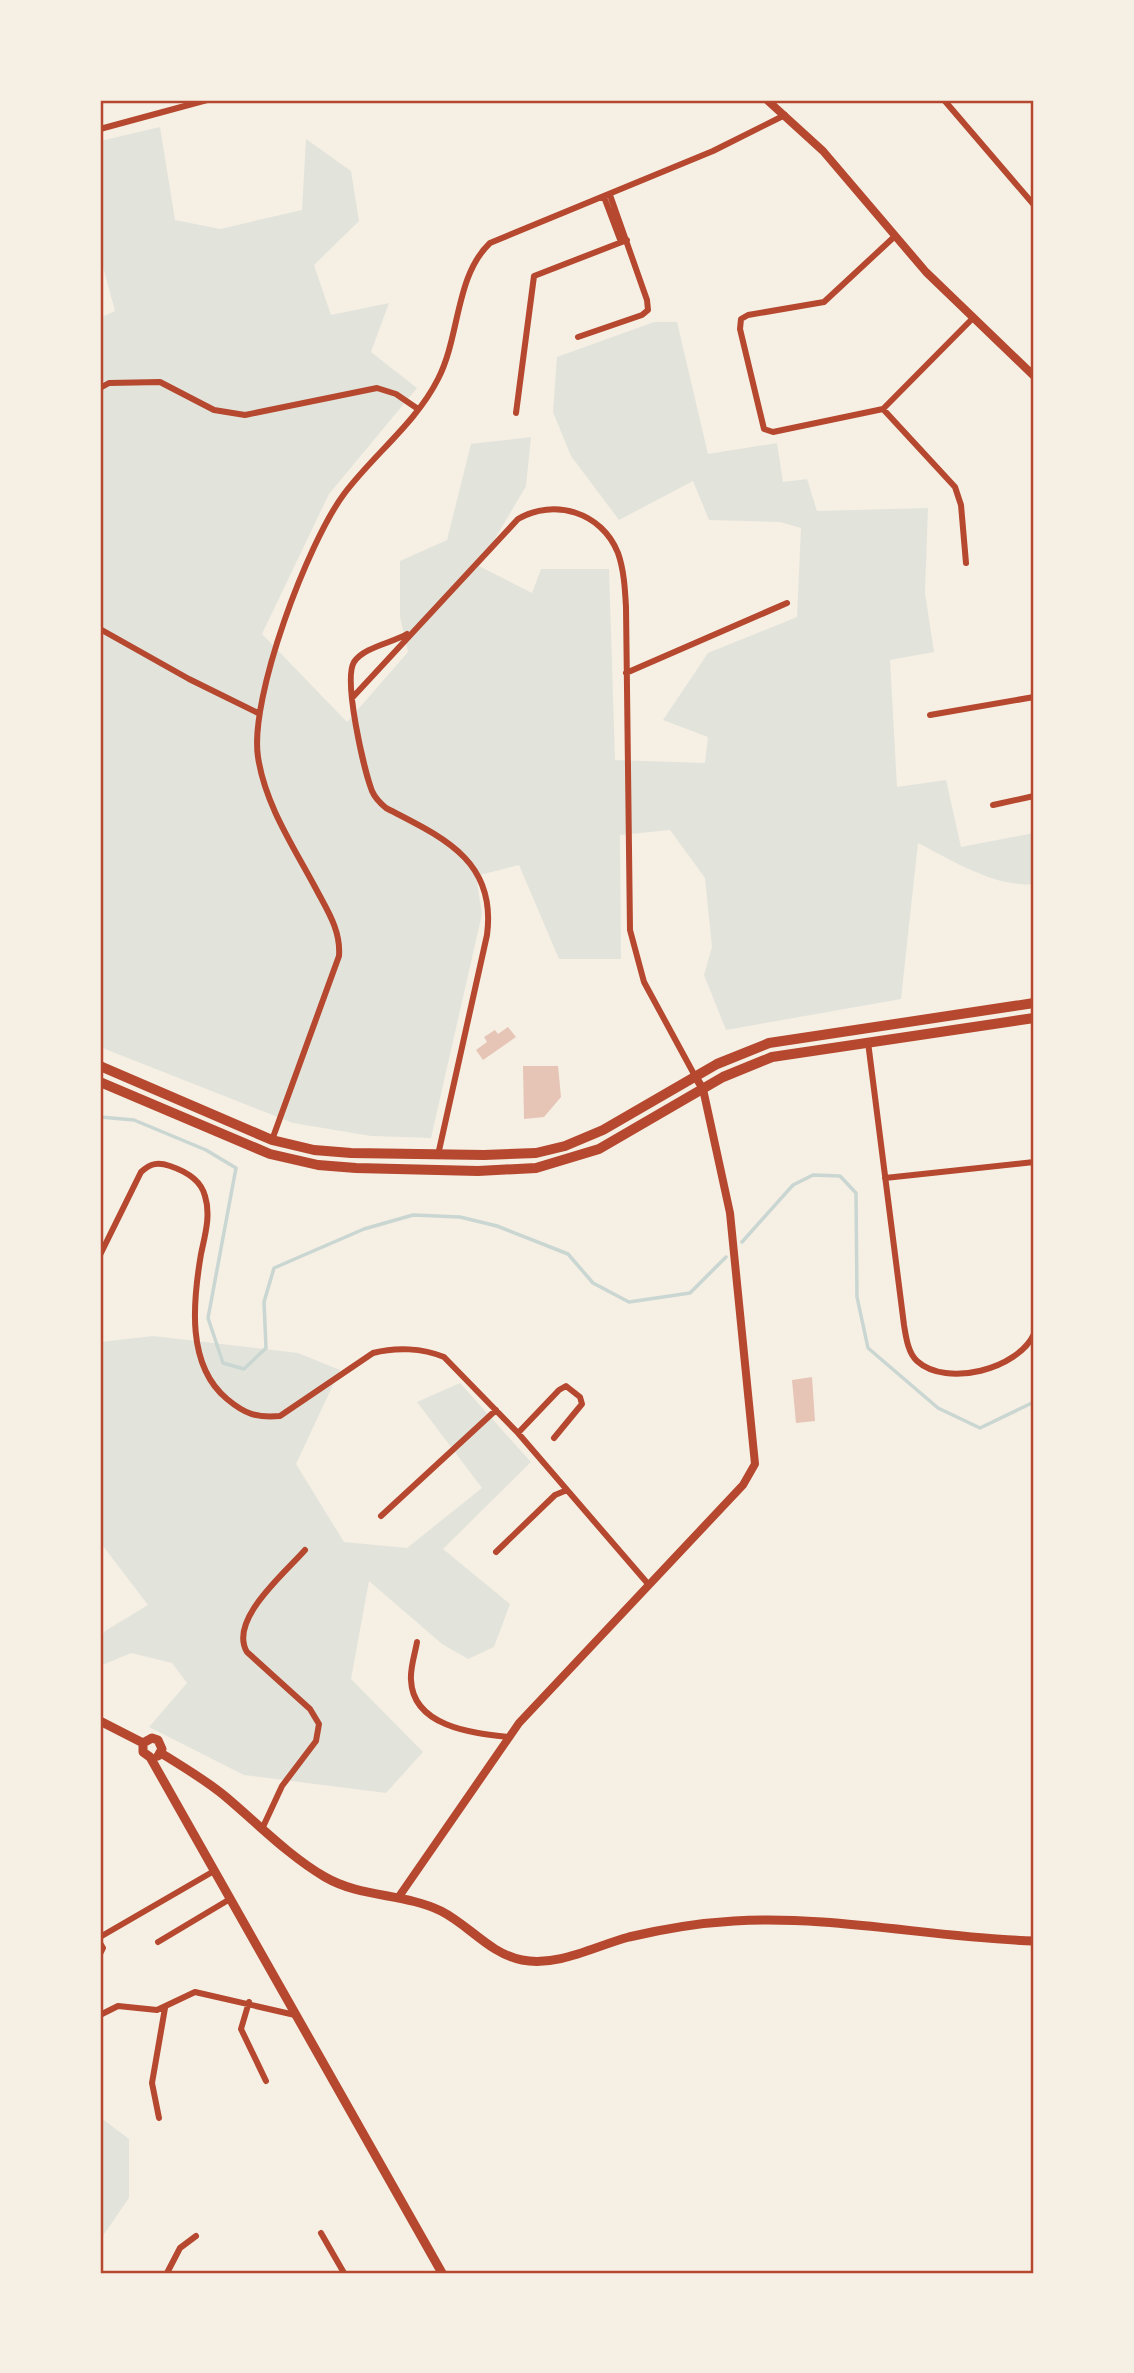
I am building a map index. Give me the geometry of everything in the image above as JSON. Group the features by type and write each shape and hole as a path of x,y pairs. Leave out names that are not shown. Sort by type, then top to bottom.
{"main road":[{"path":"100,1066 272,1140 333,1152 520,1155 565,1146 603,1130 695,1076 760,1046 845,1030 1034,1003"},
{"path":"100,1082 270,1154 318,1165 500,1171 554,1165 599,1149 703,1089 755,1063 810,1050 1034,1018"},
{"path":"868,1042 873,1033 880,1029 906,1021"},
{"path":"810,1050 843,1038 845,1030"},
{"path":"270,1154 272,1140"},
{"path":"406,1170 434,1162 438,1155"},
{"path":"100,1721 144,1743"},
{"path":"144,1743 152,1738 158,1740 161,1753 213,1787 262,1829 327,1878 353,1889 398,1898 443,1912 510,1957 535,1962 561,1958 643,1934 736,1921 804,1923 953,1937 1034,1941"},
{"path":"144,1743 143,1752 214,1871 442,2273"},
{"path":"149,1758 161,1753"}],"street":[{"path":"100,129 207,100"},
{"path":"767,100 842,172 894,237 1034,376"},
{"path":"944,100 1034,205"},
{"path":"272,1140 336,966 340,944 330,916 268,795 258,756 258,713 268,672 321,532 343,495 418,410 445,363 470,274 483,250 519,229 607,196 713,151 785,115"},
{"path":"578,337 642,315 648,310 607,196"},
{"path":"894,237 824,302 748,315 741,319 740,329 762,426 766,431 883,409 973,318"},
{"path":"516,413 534,276 624,241"},
{"path":"100,388 109,383 160,382 214,410 245,415 377,388 396,394 418,410"},
{"path":"883,409 955,487 961,505 966,563"},
{"path":"352,698 508,527 529,512 557,508 585,517 610,537 617,552 626,597 630,930 644,982 703,1089 726,1189 732,1231 755,1464 743,1485 532,1708 508,1737 398,1898"},
{"path":"626,673 787,603"},
{"path":"100,629 188,679 258,713"},
{"path":"413,631 356,659 351,676 352,698 370,784 378,802 447,842 464,856 474,868 486,897 487,935 438,1155"},
{"path":"930,715 1034,696"},
{"path":"993,805 1034,796"},
{"path":"868,1042 904,1325 914,1358 941,1371 982,1370 1018,1356 1034,1334"},
{"path":"885,1178 1034,1162"},
{"path":"100,1255 141,1172 158,1163 193,1177 205,1195 208,1219 194,1309 195,1328 214,1388 245,1413 262,1418 280,1416 373,1353 390,1349 430,1351 444,1357 518,1433 649,1585"},
{"path":"518,1433 559,1390 566,1387 580,1397 582,1404 554,1438"},
{"path":"381,1516 496,1410"},
{"path":"496,1552 555,1495 567,1490"},
{"path":"100,1524 100,1558"},
{"path":"262,1829 282,1786 316,1741 319,1724 310,1709 247,1652 242,1644 242,1632 253,1610 305,1550"},
{"path":"417,1642 411,1681 413,1693 424,1709 444,1724 508,1737"},
{"path":"100,1937 214,1871"},
{"path":"158,1942 230,1899"},
{"path":"100,1943 103,1948 100,1954"},
{"path":"100,2015 118,2006 150,2011 165,2008 195,1992 249,2002 295,2015"},
{"path":"249,2002 241,2029 266,2081"},
{"path":"159,2118 152,2083 165,2008"},
{"path":"321,2233 344,2273"},
{"path":"167,2273 180,2248 197,2236"}],"shaded area":[{"path":"160,127 175,220 220,229 302,210 306,139 351,171 359,221 314,265 331,315 389,303 371,352 417,388 329,494 262,634 347,722 408,652 400,617 400,561 447,540 471,444 531,437 526,486 479,566 532,593 541,569 609,569 615,760 705,763 708,737 663,720 708,653 797,617 801,528 780,522 709,520 693,481 619,520 571,456 553,412 557,357 654,322 677,322 708,454 777,443 783,482 807,479 817,511 928,508 925,593 934,652 890,660 897,787 946,780 961,847 1034,833 1034,884 1004,882 989,877 918,843 901,999 726,1030 704,975 712,947 705,878 670,830 620,835 621,959 559,959 519,865 476,876 482,914 431,1138 371,1136 293,1123 100,1047 100,318 115,311 100,256 100,141"},
{"path":"153,1336 298,1353 340,1370 296,1464 344,1542 407,1548 482,1488 417,1402 460,1383 531,1462 443,1549 510,1604 494,1647 468,1659 442,1644 369,1581 351,1679 423,1752 386,1793 244,1775 149,1727 187,1683 172,1663 131,1653 100,1666 100,1639 105,1631 148,1605 100,1542 100,1342"},
{"path":"100,2117 129,2139 129,2198 100,2240"}],"building":[{"path":"508,1027 516,1037 483,1060 476,1050 487,1042 484,1037 495,1030 498,1034"},
{"path":"523,1066 558,1066 561,1097 544,1117 524,1119"},
{"path":"812,1377 815,1421 796,1423 792,1380"}],"waterway":[{"path":"100,1117 134,1120 206,1150 236,1168 208,1318 223,1363 244,1369 266,1348 264,1302 274,1268 364,1229 413,1215 460,1217 497,1226 568,1254 593,1283 629,1302 690,1293 726,1257"},
{"path":"742,1242 793,1185 813,1175 840,1176 856,1193 857,1297 868,1348 938,1408 980,1428 1034,1402"}]}
